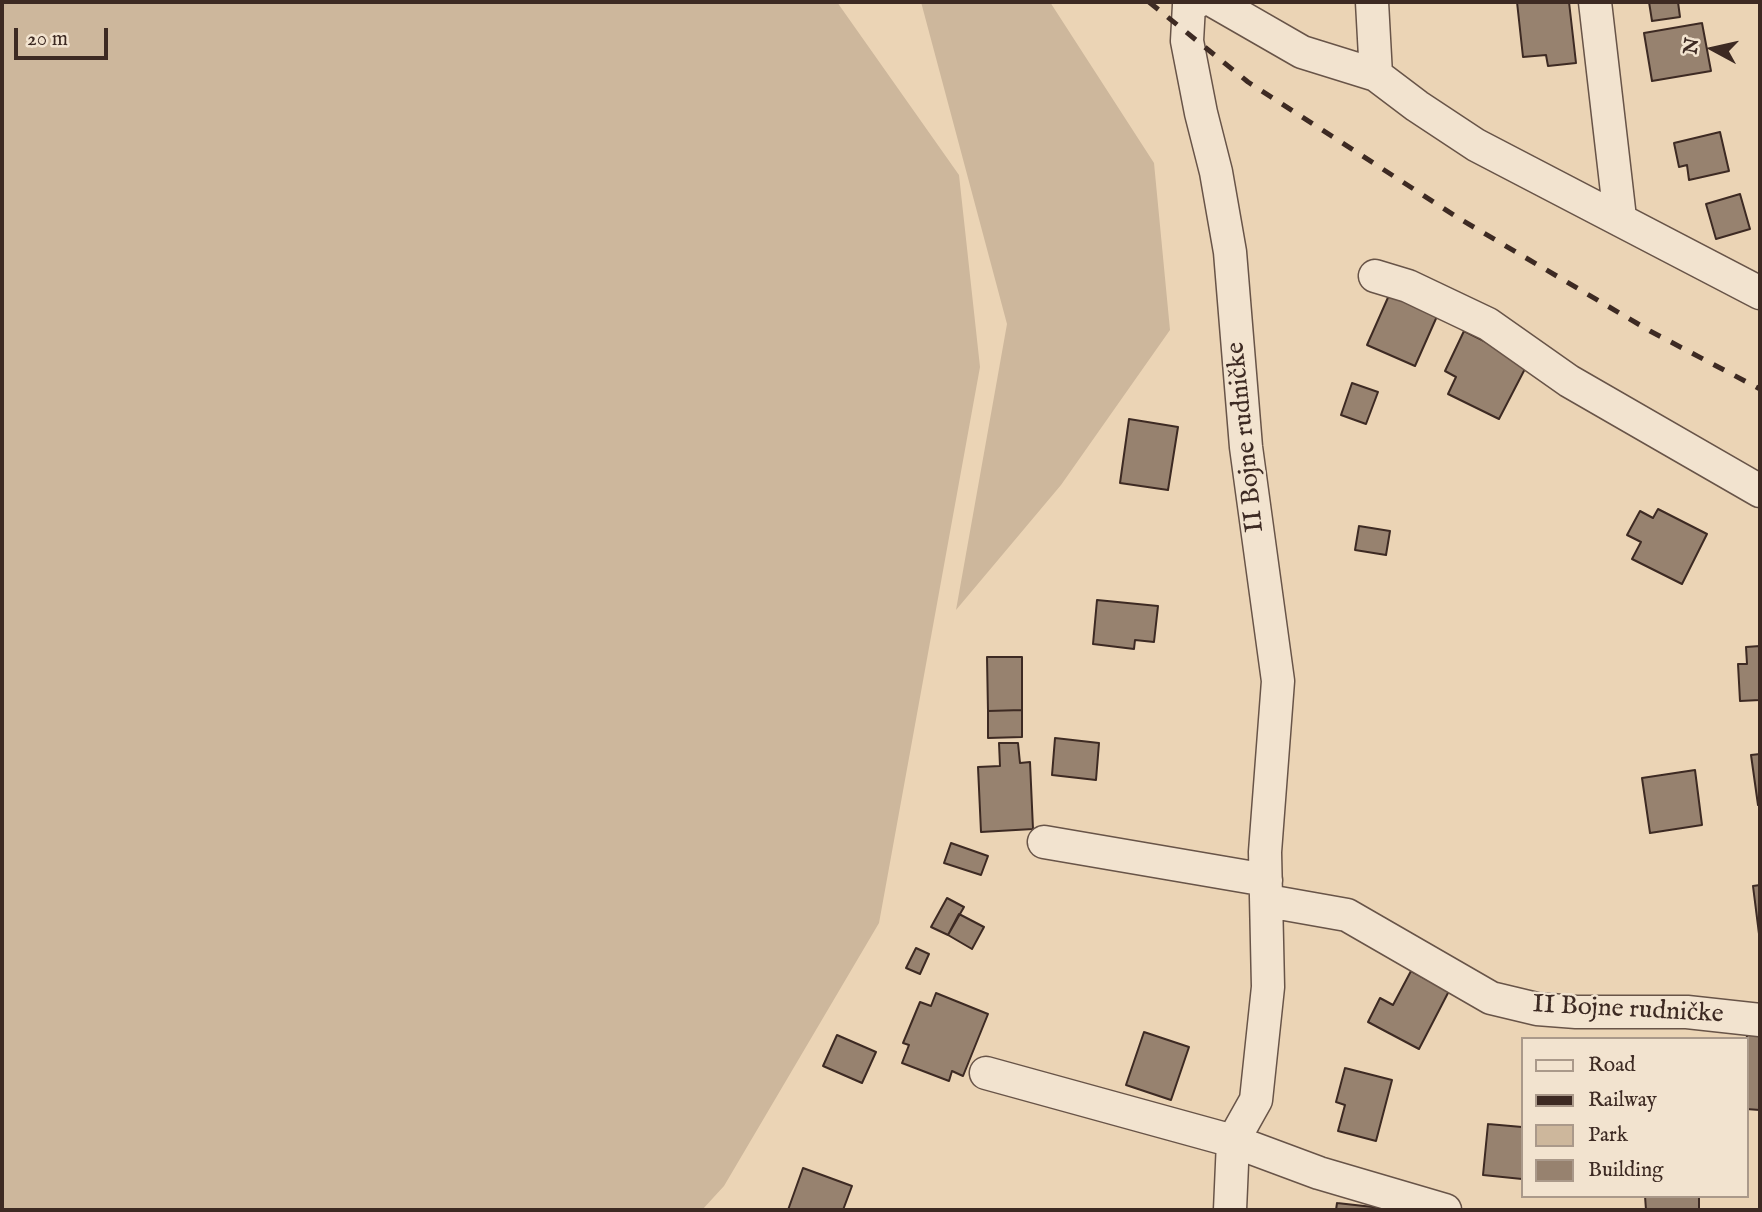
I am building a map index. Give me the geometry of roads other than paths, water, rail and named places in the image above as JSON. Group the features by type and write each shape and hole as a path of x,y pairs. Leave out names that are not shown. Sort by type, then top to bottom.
{"street":[{"name":"II Bojne rudničke","path":"1197,2 1189,5 1187,41 1200,113 1216,172 1230,252 1246,447 1278,681 1265,852 1268,987 1256,1100 1233,1141"},
{"path":"1215,2 1303,52 1376,75 1476,145 1760,293"},
{"path":"1372,2 1376,75"},
{"path":"1595,2 1620,218"},
{"path":"1375,276 1408,286 1488,324 1569,381 1760,491"},
{"name":"II Bojne rudničke","path":"1044,842 1267,891 1347,915 1491,998 1502,1001 1536,1009 1576,1012 1687,1012 1760,1020"},
{"path":"986,1073 1233,1141 1319,1174 1445,1210"},
{"path":"1230,1210 1233,1141"}],"railway":[{"path":"1149,2 1248,82 1460,219 1650,331 1760,389"}]}
